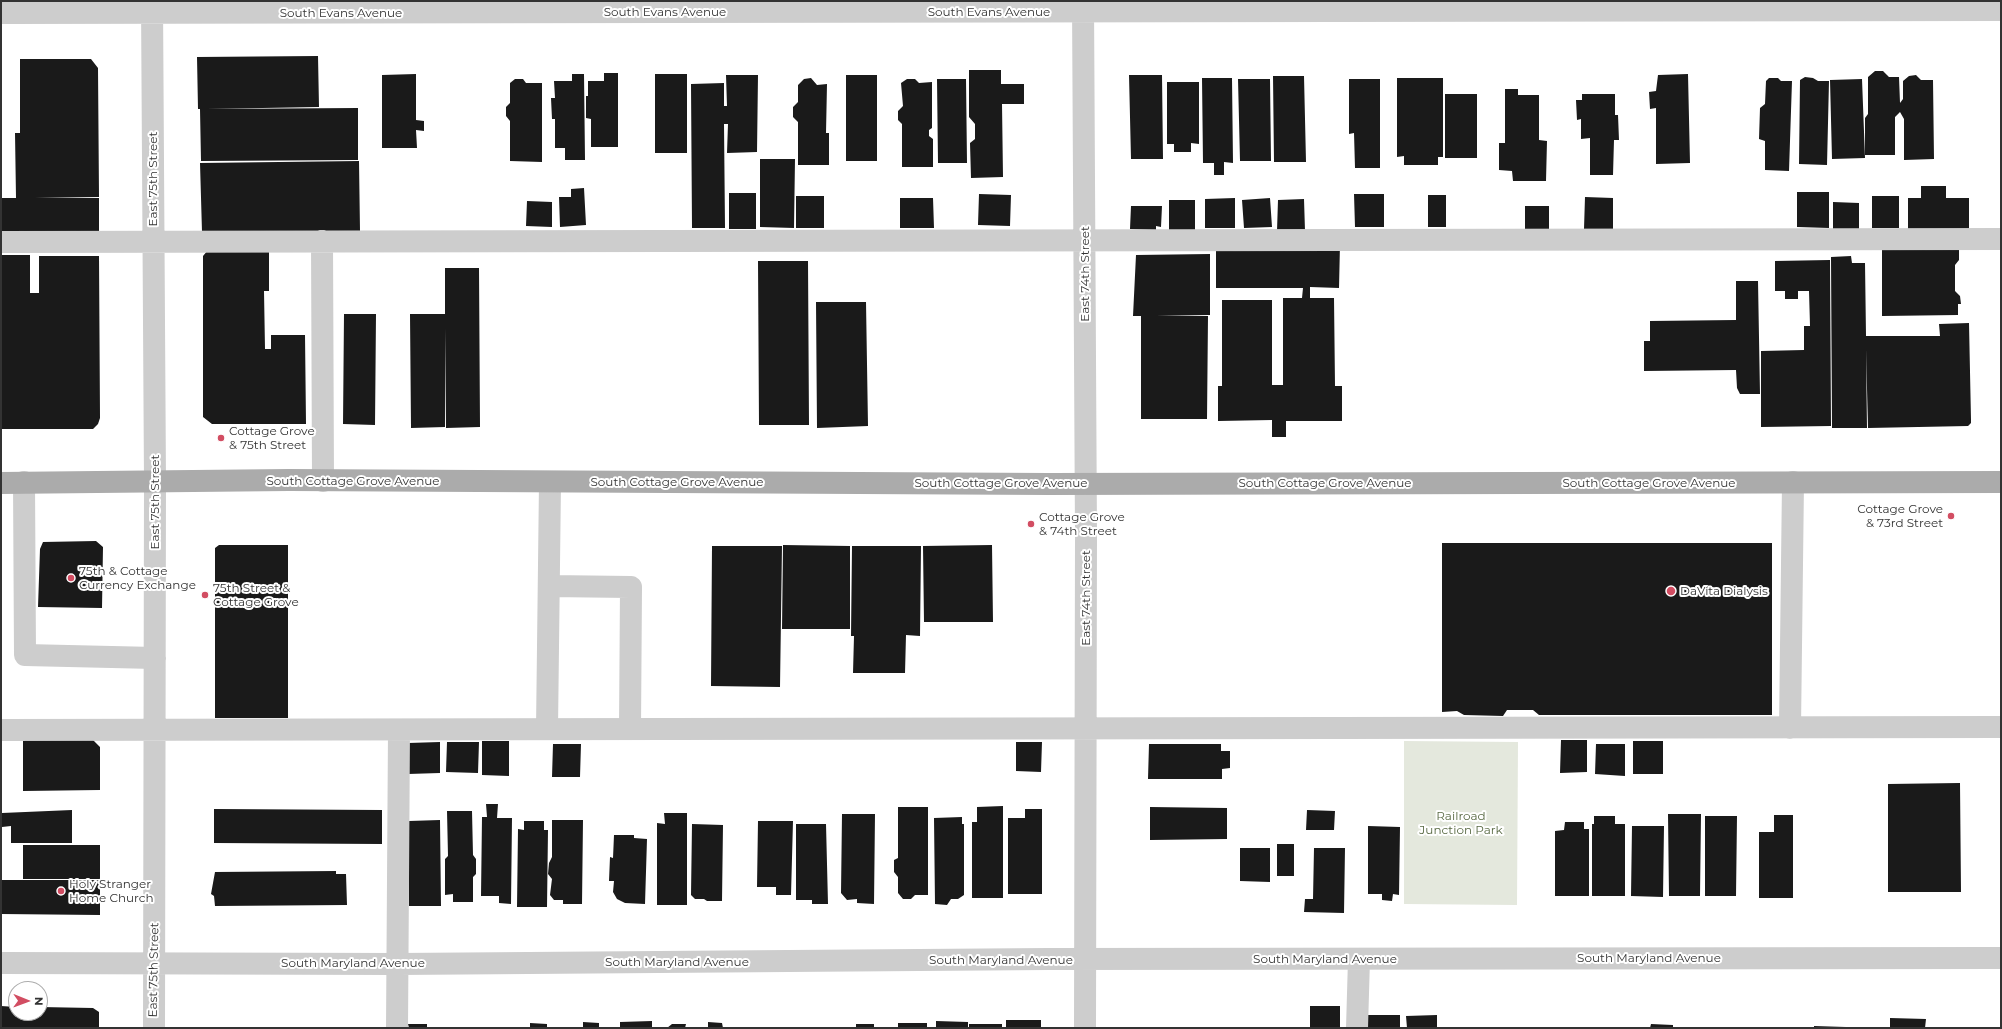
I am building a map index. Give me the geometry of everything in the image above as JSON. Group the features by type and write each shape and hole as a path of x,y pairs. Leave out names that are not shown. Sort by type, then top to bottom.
{"main road":[{"name":"South Cottage Grove Avenue","path":"1,482 323,481 1086,484 2001,482"}],"street":[{"name":"South Evans Avenue","path":"1,13 152,7 1083,6 2001,10"},
{"name":"East 74th Street","path":"1083,6 1086,484 1085,1028"},
{"name":"East 75th Street","path":"152,7 155,482 154,1028"},
{"path":"1,242 2001,239"},
{"path":"322,242 323,481"},
{"path":"24,482 25,655 155,658"},
{"path":"547,729 550,482"},
{"path":"1790,728 1793,482"},
{"path":"549,586 631,587 630,729"},
{"path":"1,730 2001,727"},
{"path":"397,1028 399,730"},
{"name":"South Maryland Avenue","path":"1,963 398,964 1085,959 2001,958"},
{"path":"1358,1028 1359,959"}],"green space":[{"name":"Railroad Junction Park","path":"1404,741 1518,742 1517,905 1404,904"}],"building":[{"path":"318,56 319,107 206,109 358,108 358,160 201,161 197,57"},
{"path":"20,59 91,59 98,68 99,197 35,198 99,198 99,232 1,232 1,198 16,198 15,133 20,133"},
{"path":"969,70 1001,70 1001,84 1024,84 1024,104 1002,104 1003,177 971,178 970,143 975,139 975,124 969,117"},
{"path":"1875,71 1883,71 1889,77 1899,77 1900,103 1903,99 1903,81 1909,76 1916,75 1921,80 1933,80 1934,159 1904,160 1904,119 1900,112 1895,117 1895,155 1865,155 1865,118 1868,114 1868,77"},
{"path":"604,73 618,73 618,147 591,147 591,119 586,118 588,81 604,81"},
{"path":"416,74 416,120 424,121 424,131 416,130 417,148 382,148 382,75"},
{"path":"572,74 584,74 585,160 565,160 565,148 555,148 555,119 552,119 551,98 555,98 554,81 572,81"},
{"path":"655,74 687,74 687,153 655,153"},
{"path":"1688,74 1690,163 1656,164 1656,108 1650,109 1649,92 1656,91 1658,75"},
{"path":"726,75 758,75 757,152 727,153 728,124 724,124 725,228 692,228 691,84 724,83 724,106 727,106"},
{"path":"846,75 877,75 877,161 846,161"},
{"path":"1129,75 1162,75 1163,159 1131,159"},
{"path":"1273,76 1304,76 1306,162 1274,162"},
{"path":"1805,77 1813,78 1818,81 1829,81 1827,165 1799,164 1800,80"},
{"path":"811,78 817,85 827,84 826,133 829,133 829,165 798,165 798,122 793,117 793,107 798,102 798,85 804,79"},
{"path":"1202,78 1232,78 1233,163 1224,162 1224,175 1214,175 1214,163 1203,163"},
{"path":"1397,78 1443,78 1443,157 1438,157 1438,165 1404,165 1404,156 1397,157"},
{"path":"1769,78 1778,78 1781,81 1792,81 1789,171 1765,170 1765,141 1759,139 1760,108 1765,104 1766,81"},
{"path":"515,79 523,79 526,83 542,83 542,162 510,161 510,121 506,116 506,107 510,103 510,83"},
{"path":"907,79 915,79 919,83 932,82 932,128 929,130 929,136 933,139 933,167 902,167 902,124 898,120 898,111 903,106 901,83"},
{"path":"937,79 966,79 967,163 938,163"},
{"path":"1238,79 1270,79 1271,161 1240,161"},
{"path":"1349,79 1380,79 1380,168 1355,168 1354,133 1349,134"},
{"path":"1862,79 1865,158 1832,159 1830,80"},
{"path":"1167,82 1199,82 1199,144 1191,143 1191,152 1174,152 1174,144 1167,144"},
{"path":"1505,89 1518,89 1518,95 1539,95 1539,140 1547,141 1546,181 1513,181 1512,171 1499,170 1499,143 1505,143"},
{"path":"1445,94 1477,94 1477,158 1445,158"},
{"path":"1582,94 1615,94 1615,115 1618,115 1619,140 1614,140 1613,175 1590,175 1590,138 1581,139 1581,119 1577,120 1576,100 1582,100"},
{"path":"760,159 795,159 794,228 760,227"},
{"path":"359,161 360,231 202,232 200,163"},
{"path":"1921,186 1946,186 1946,198 1969,198 1969,230 1908,230 1908,198 1921,198"},
{"path":"584,188 586,225 560,227 559,197 571,197 571,189"},
{"path":"1797,192 1829,192 1829,228 1797,227"},
{"path":"729,193 756,193 756,229 729,229"},
{"path":"979,194 1011,195 1010,226 978,225"},
{"path":"1354,194 1384,194 1384,227 1355,227"},
{"path":"1428,195 1446,195 1446,227 1428,227"},
{"path":"796,196 824,196 824,228 796,228"},
{"path":"1872,196 1899,196 1899,228 1872,228"},
{"path":"1585,197 1613,198 1613,230 1584,229"},
{"path":"900,198 933,198 934,228 900,228"},
{"path":"1235,198 1235,228 1205,228 1205,199"},
{"path":"1270,198 1272,227 1244,228 1242,200"},
{"path":"1304,199 1305,231 1277,231 1278,200"},
{"path":"1169,200 1195,200 1195,230 1169,230"},
{"path":"527,201 552,202 552,227 526,226"},
{"path":"1833,202 1859,203 1859,230 1833,230"},
{"path":"1131,206 1162,206 1161,227 1156,226 1156,230 1130,229"},
{"path":"1525,206 1549,206 1549,232 1525,232"},
{"path":"1340,244 1339,288 1310,287 1310,298 1334,298 1335,386 1342,386 1342,421 1286,421 1286,437 1272,437 1272,420 1218,421 1218,386 1222,386 1222,300 1272,300 1272,385 1283,385 1283,298 1302,298 1303,288 1216,288 1216,245"},
{"path":"1959,249 1959,260 1955,265 1955,291 1960,296 1961,304 1958,304 1958,315 1882,316 1882,250"},
{"path":"208,250 269,250 269,291 264,291 265,349 271,349 271,335 305,335 306,424 212,424 203,417 203,256"},
{"path":"1210,254 1210,315 1156,315 1208,316 1207,419 1141,419 1141,316 1133,316 1136,255"},
{"path":"1,255 30,255 30,293 39,293 39,256 99,256 100,418 98,424 93,429 1,429"},
{"path":"1851,256 1852,263 1865,263 1866,336 1940,336 1939,324 1969,323 1971,423 1968,426 1868,428 1866,349 1867,428 1832,428 1831,257"},
{"path":"1830,260 1831,426 1761,427 1761,351 1804,350 1804,326 1810,326 1809,291 1798,291 1798,299 1785,299 1785,291 1775,291 1775,261"},
{"path":"758,261 808,261 809,425 759,425"},
{"path":"445,268 479,268 480,427 446,428 445,328 445,427 411,428 410,314 445,314"},
{"path":"1736,281 1758,281 1760,394 1740,394 1737,388 1736,370 1644,371 1644,341 1650,341 1650,321 1736,320"},
{"path":"816,302 866,302 868,426 817,428"},
{"path":"344,314 376,314 375,425 343,424"},
{"name":"75th & Cottage Currency Exchange","path":"96,541 103,547 102,608 38,607 40,549 43,542"},
{"path":"1442,543 1772,543 1772,715 1539,715 1533,710 1507,710 1503,716 1464,715 1457,711 1442,712"},
{"path":"219,545 288,545 288,718 215,718 215,548"},
{"path":"783,545 850,546 850,629 782,629"},
{"path":"992,545 993,622 924,622 923,546"},
{"path":"712,546 782,546 780,687 711,686"},
{"path":"852,546 921,546 920,636 906,635 905,673 853,673 854,636 851,636"},
{"path":"23,740 93,740 100,747 100,790 23,791"},
{"path":"1561,740 1587,740 1587,772 1560,773"},
{"path":"482,741 509,741 509,776 482,775"},
{"path":"1633,741 1663,741 1663,774 1633,774"},
{"path":"440,742 440,773 408,774 408,743"},
{"path":"447,742 479,742 478,773 446,772"},
{"path":"1016,742 1042,742 1041,772 1016,771"},
{"path":"553,744 581,744 580,777 552,777"},
{"path":"1149,744 1221,744 1221,751 1230,751 1230,768 1222,769 1222,779 1148,779"},
{"path":"1596,744 1625,744 1625,776 1595,774"},
{"path":"1960,783 1961,892 1888,892 1888,784"},
{"path":"486,804 498,804 497,818 512,818 511,904 499,903 499,896 481,896 482,817 487,817"},
{"path":"1003,806 1003,898 972,898 972,822 977,822 977,807"},
{"path":"898,807 928,807 928,895 915,895 911,899 903,899 898,893 898,877 894,872 894,860 898,858"},
{"path":"1150,807 1227,808 1227,839 1150,840"},
{"path":"214,809 382,810 382,844 214,843"},
{"path":"1025,809 1042,809 1042,894 1008,894 1008,818 1025,818"},
{"path":"72,810 72,843 11,843 11,826 2,827 2,813"},
{"path":"1307,810 1335,811 1334,830 1306,830"},
{"path":"447,811 472,811 473,855 476,859 476,874 473,877 473,902 453,902 453,894 445,895 445,859 448,856"},
{"path":"664,813 687,813 687,905 657,905 657,823 665,824"},
{"path":"842,814 875,814 874,904 857,903 857,899 847,900 841,893"},
{"path":"1668,814 1701,814 1700,896 1669,896"},
{"path":"1774,815 1793,815 1793,898 1759,898 1759,832 1774,832"},
{"path":"1594,816 1615,816 1615,824 1625,824 1625,896 1592,896 1592,824 1594,824"},
{"path":"1705,816 1737,816 1736,896 1705,896"},
{"path":"962,817 962,824 964,824 964,895 958,899 951,899 947,905 935,904 934,818"},
{"path":"440,820 441,906 409,906 409,821"},
{"path":"552,820 583,820 582,904 563,904 563,900 554,900 550,895 552,879 548,874 549,863 552,857"},
{"path":"524,821 544,821 544,830 548,830 547,907 517,907 518,829 524,830"},
{"path":"758,821 793,821 791,895 776,895 776,887 757,887"},
{"path":"1565,822 1584,822 1584,829 1589,829 1589,896 1555,896 1555,831 1564,830"},
{"path":"692,824 723,825 722,901 695,899 691,895"},
{"path":"796,824 826,824 828,904 812,904 812,900 796,900"},
{"path":"1368,826 1400,827 1399,895 1393,894 1392,901 1382,900 1382,894 1368,894"},
{"path":"1632,826 1664,826 1663,897 1631,896"},
{"path":"614,835 634,835 634,838 647,839 645,904 625,903 617,899 613,892 614,881 609,881 610,857 613,858"},
{"path":"1277,844 1294,844 1294,876 1277,876"},
{"path":"23,845 100,845 100,879 23,879"},
{"path":"1240,848 1270,848 1270,882 1240,881"},
{"path":"1314,848 1345,848 1344,913 1304,912 1305,899 1313,899"},
{"path":"336,871 336,874 346,874 347,905 215,906 214,896 211,894 215,872"},
{"path":"1,880 100,880 100,915 1,914"},
{"path":"1,1006 8,1006 8,1021 48,1021 48,1007 93,1008 99,1012 99,1028 1,1028"},
{"path":"1310,1006 1340,1006 1340,1028 1310,1028"},
{"path":"1367,1015 1400,1015 1400,1028 1367,1028"},
{"path":"1437,1015 1437,1028 1407,1028 1406,1016"},
{"path":"1890,1018 1926,1019 1925,1028 1890,1028"},
{"path":"1006,1020 1041,1020 1041,1028 1006,1028"},
{"path":"652,1021 652,1028 620,1028 620,1022"},
{"path":"936,1021 968,1022 968,1028 936,1028"},
{"path":"583,1022 599,1023 599,1027 607,1028 583,1028"},
{"path":"708,1022 722,1023 723,1028 708,1028"},
{"path":"530,1023 547,1024 547,1028 530,1028"},
{"path":"898,1023 927,1023 927,1028 898,1028"},
{"path":"408,1024 427,1024 427,1028 409,1028"},
{"path":"672,1024 686,1024 685,1028 667,1028"},
{"path":"856,1024 874,1024 874,1028 856,1028"},
{"path":"969,1024 1002,1024 1002,1028 969,1028"},
{"path":"1651,1024 1673,1025 1673,1028 1650,1028"},
{"path":"1814,1026 1846,1027 1846,1028 1814,1028"}],"place":[{"name":"Cottage Grove & 75th Street","path":"221,438"},
{"name":"Cottage Grove & 73rd Street","path":"1951,516"},
{"name":"Cottage Grove & 74th Street","path":"1031,524"},
{"name":"75th & Cottage Currency Exchange","path":"71,578"},
{"name":"DaVita Dialysis","path":"1671,591"},
{"name":"75th Street & Cottage Grove","path":"205,595"},
{"name":"Holy Stranger Home Church","path":"61,891"}]}
